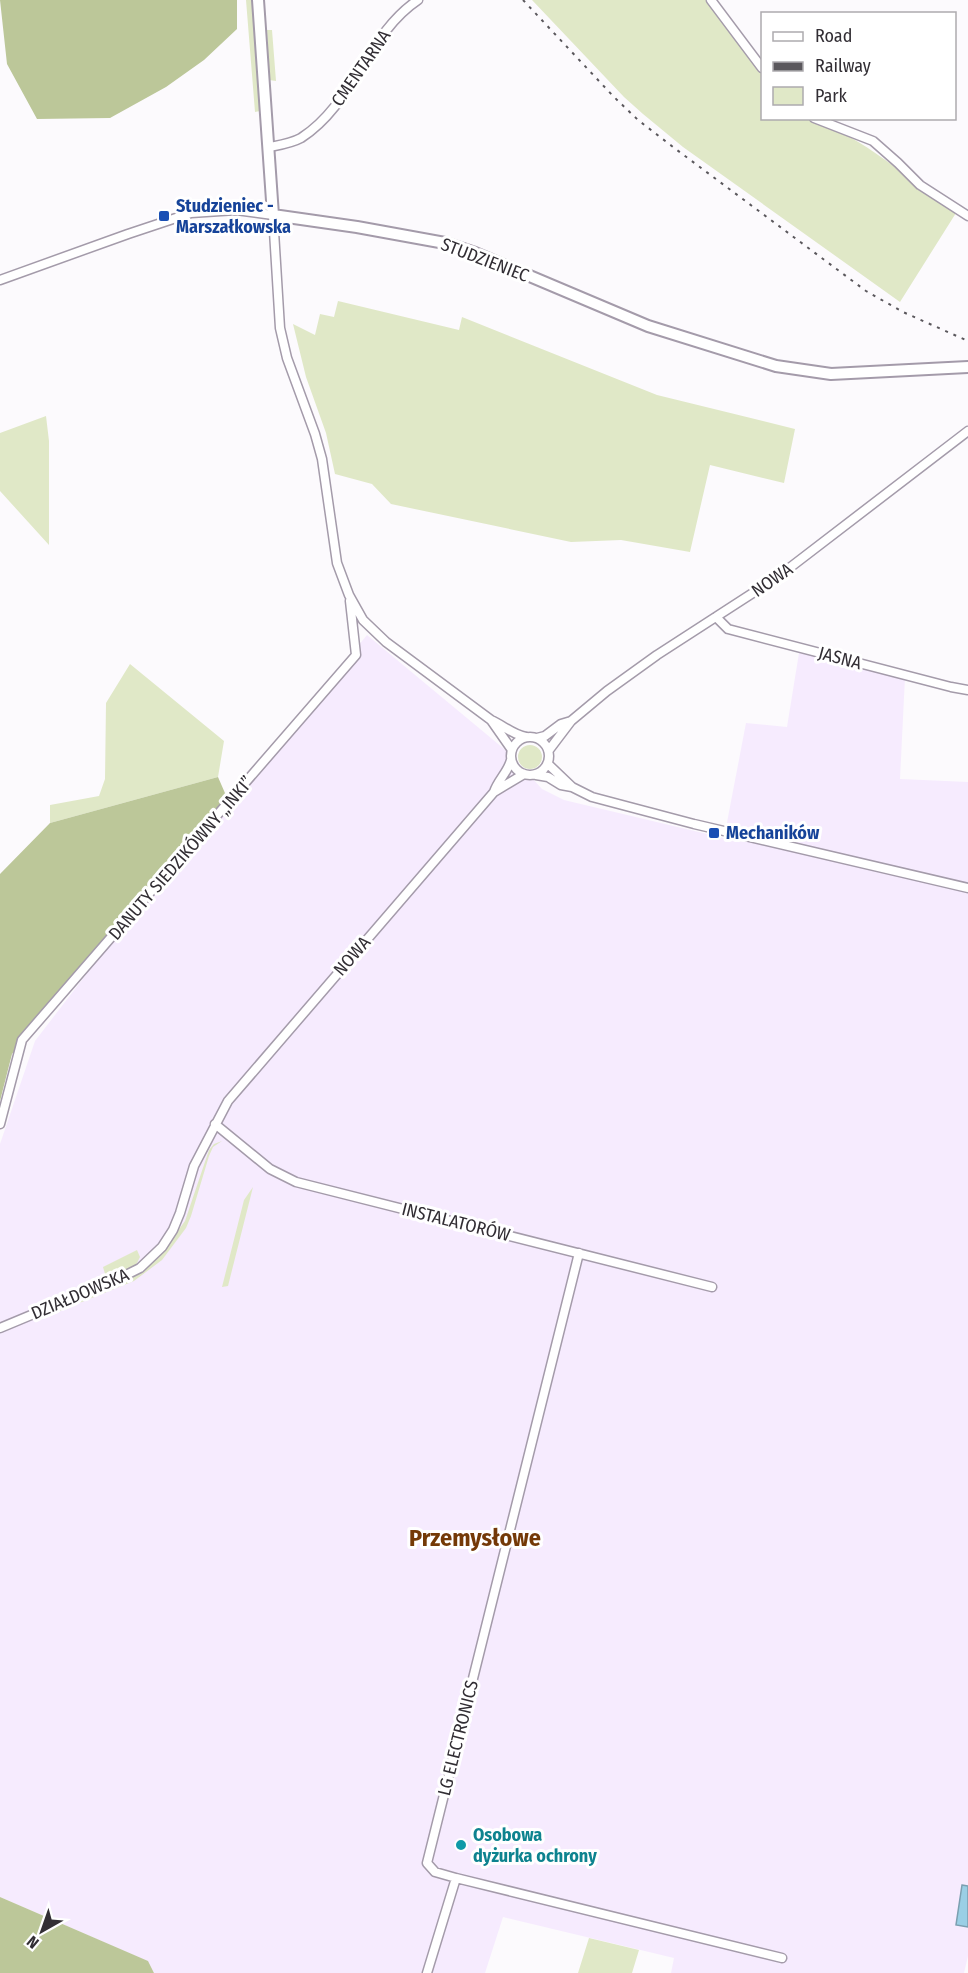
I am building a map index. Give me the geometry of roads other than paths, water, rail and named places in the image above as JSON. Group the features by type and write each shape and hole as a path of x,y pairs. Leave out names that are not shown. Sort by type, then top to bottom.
{"main road":[{"path":"258,0 273,215"},
{"name":"STUDZIENIEC","path":"273,215 445,243 475,253 648,326 776,366 831,374 968,367"}],"street":[{"name":"CMENTARNA","path":"270,147 299,139 329,113 342,98 396,18 417,0"},
{"path":"711,0 761,67"},
{"path":"819,120 873,141 920,185 968,216"},
{"name":"STUDZIENIEC","path":"0,280 191,213 236,210 273,215"},
{"path":"273,215 280,328 287,358 322,459 338,563 349,595 363,620 386,642 491,720 502,724 517,736 537,738 542,741 549,750 548,764 536,775"},
{"name":"NOWA","path":"549,750 571,721 607,691 813,551 968,431"},
{"name":"DANUTY SIEDZIKÓWNY „INKI”","path":"0,1124 22,1040 356,655 349,595"},
{"name":"JASNA","path":"716,617 728,629 968,690"},
{"path":"491,720 512,750"},
{"name":"NOWA","path":"537,738 571,721"},
{"path":"526,737 516,743 512,750 511,760 524,774 548,777 561,785 572,787 592,797 694,824 968,888"},
{"name":"NOWA","path":"494,792 511,760"},
{"path":"548,764 572,787"},
{"name":"NOWA","path":"215,1124 242,1083 494,792 524,774"},
{"name":"INSTALATORÓW","path":"215,1124 270,1169 296,1182 712,1287"},
{"name":"DZIAŁDOWSKA","path":"0,1328 120,1278 140,1268 152,1258 173,1230 194,1166 215,1124"},
{"name":"LG ELECTRONICS","path":"579,1253 427,1863 435,1872 456,1878 783,1958"},
{"path":"428,1973 456,1878"}],"water":[{"path":"962,1885 968,1886 968,1927 956,1925"}],"railway":[{"path":"523,0 613,96 638,120 677,150 866,291 903,312 968,341"}],"place":[{"name":"Studzieniec - Marszałkowska","path":"164,216"},
{"name":"Mechaników","path":"714,833"},
{"name":"Osobowa dyżurka ochrony","path":"461,1845"}],"district":[{"name":"Przemysłowe","path":"475,1538"}]}
